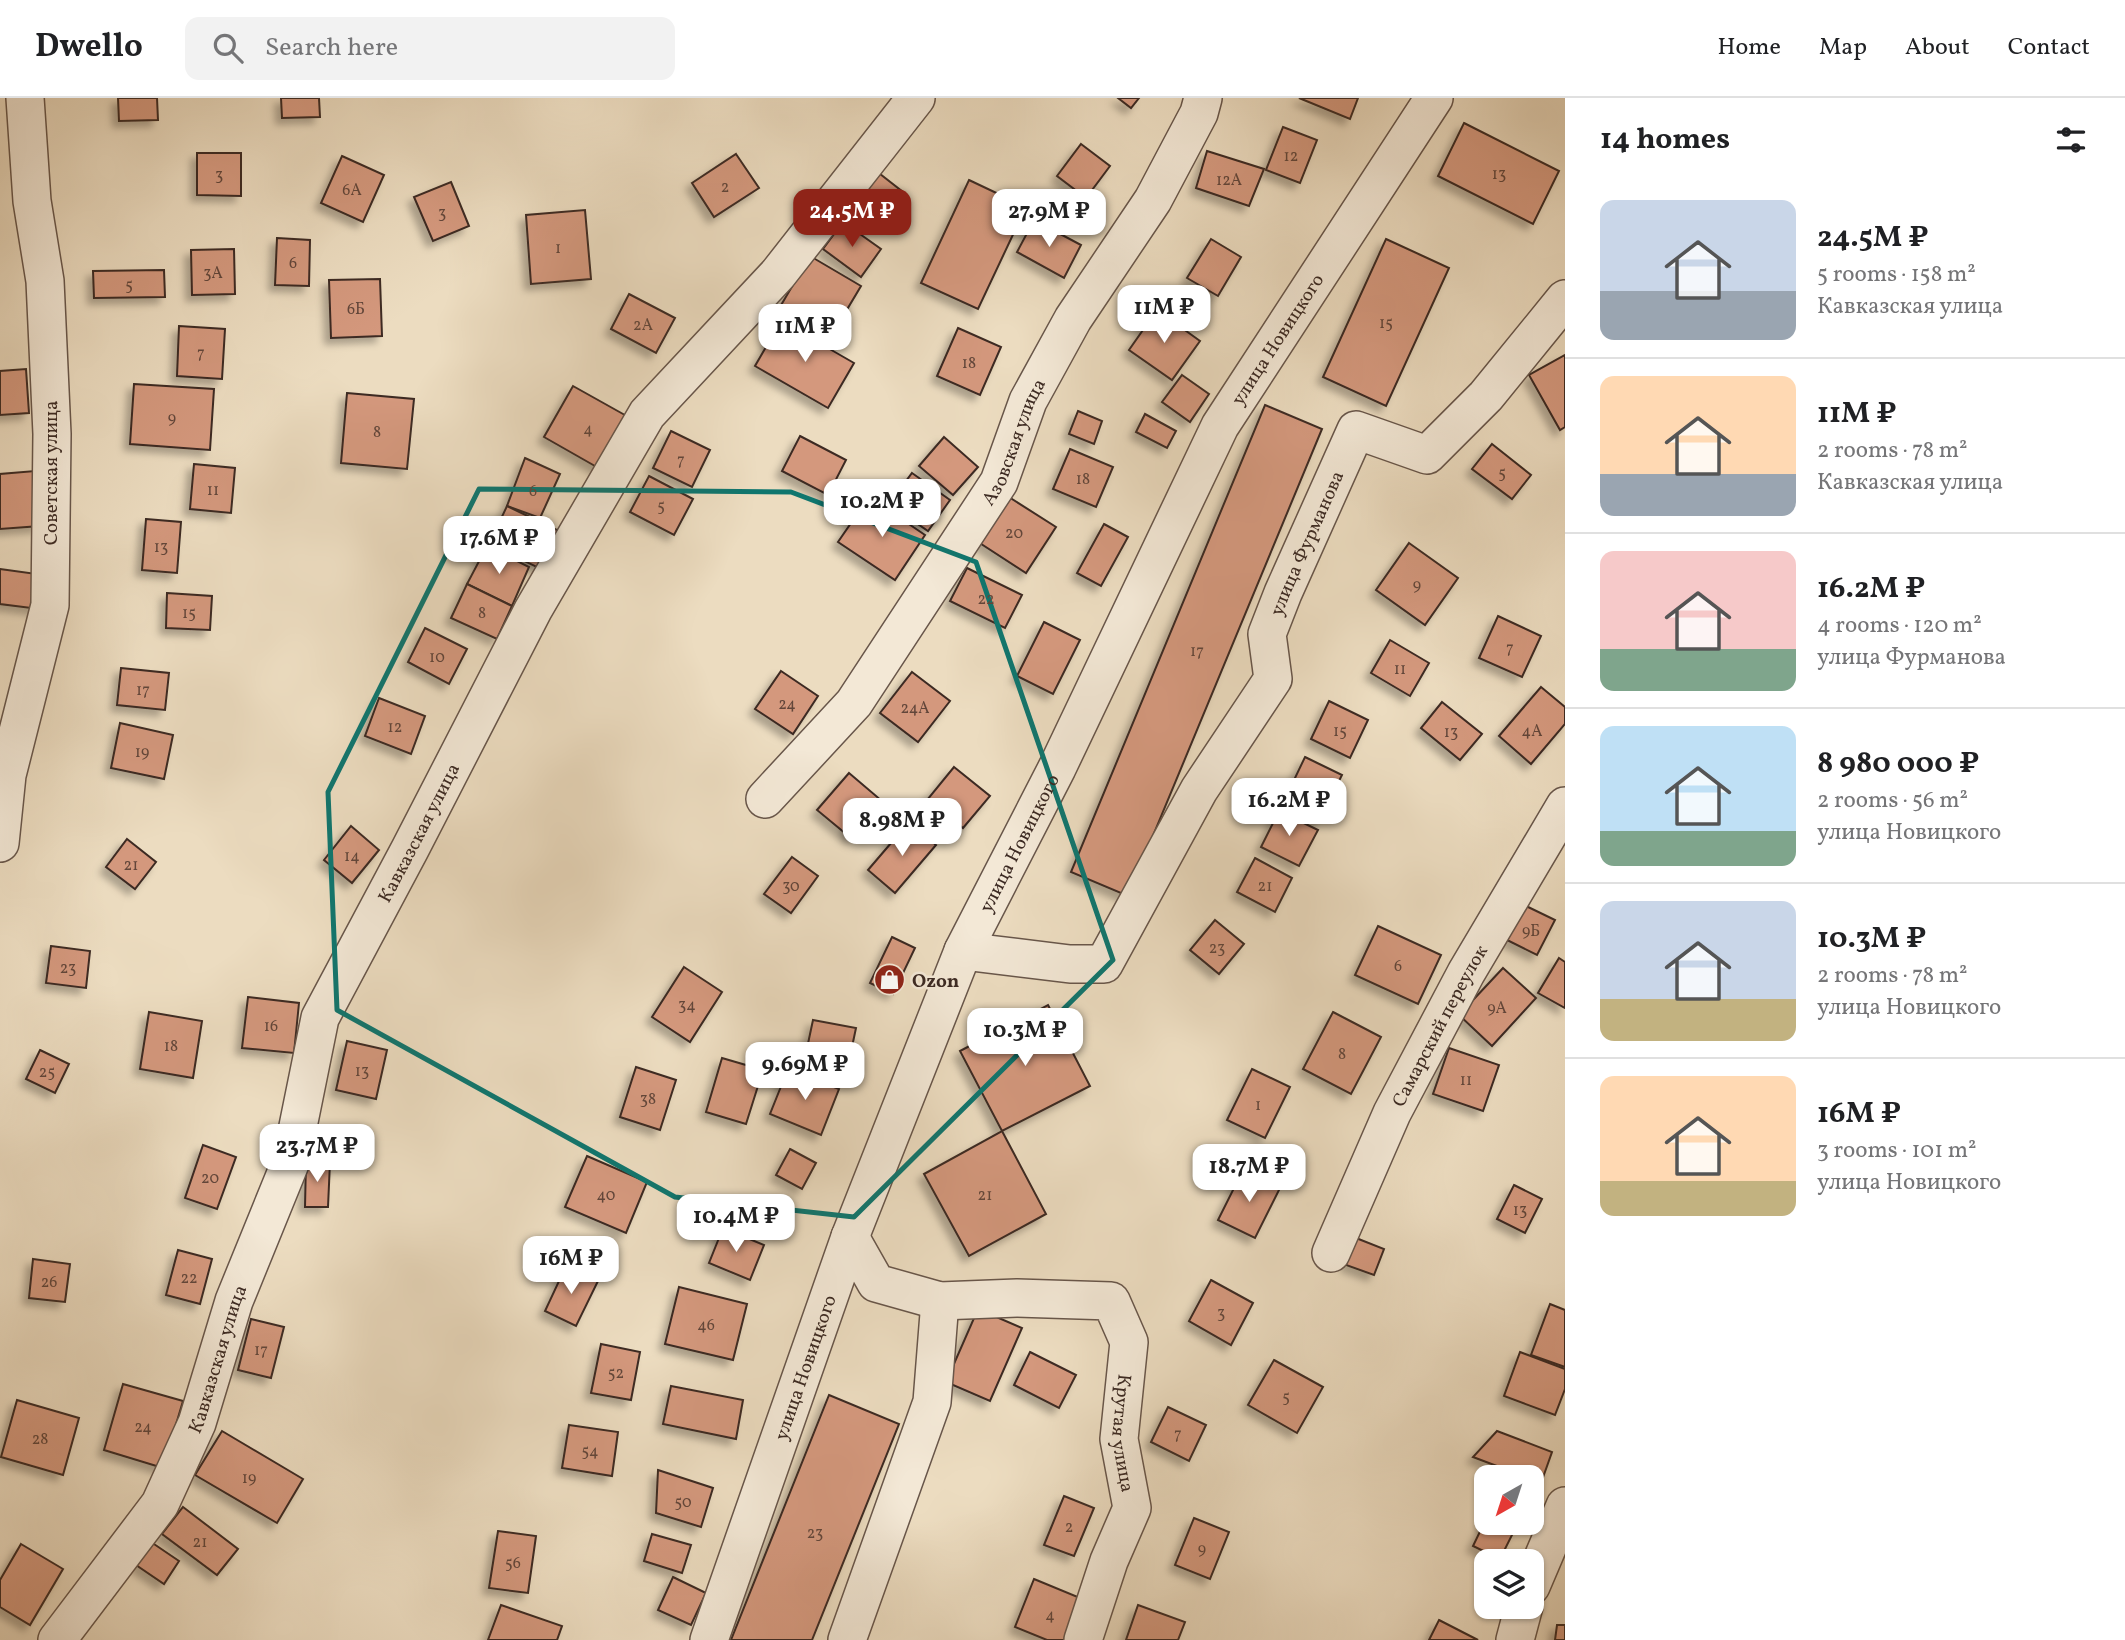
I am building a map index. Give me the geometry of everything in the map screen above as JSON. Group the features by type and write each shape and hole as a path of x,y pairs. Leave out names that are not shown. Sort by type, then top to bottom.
{"street":[{"name":"Советская улица","path":"0,843 7,775 50,605 52,434 45,281 32,201 25,98"},
{"name":"Кавказская улица","path":"57,1640 160,1504 197,1423 234,1301 291,1161 320,1018 417,838 533,610 647,414 778,274 916,98"},
{"name":"Азовская улица","path":"765,799 854,702 999,481 1028,401 1073,319 1153,200 1199,113 1203,98"},
{"name":"улица Новицкого","path":"709,1640 849,1237 963,951 1057,768 1220,426 1434,98"},
{"name":"улица Фурманова","path":"963,951 1070,964 1104,964 1199,790 1273,678 1267,634 1356,430 1427,455 1486,396 1565,299"},
{"name":"Самарский переулок","path":"1331,1253 1410,1078 1466,973 1565,806"},
{"name":"Крутая улица","path":"849,1237 876,1283 940,1301 1017,1298 1111,1301 1129,1342 1119,1439 1132,1508 1109,1561 1083,1640"},
{"path":"847,1640 932,1402 940,1301"},
{"path":"1544,1555 1565,1506"},
{"path":"1515,1640 1521,1619"}],"highlighted area":[{"path":"479,489 791,492 976,562 1113,960 854,1217 675,1197 337,1010 328,792"}],"building":[{"path":"118,98 157,98 158,120 119,121"},
{"path":"281,98 319,98 320,117 282,118"},
{"path":"1118,98 1139,98 1131,108"},
{"path":"1299,98 1358,98 1350,119"},
{"path":"1464,123 1559,171 1533,224 1438,176"},
{"path":"1283,127 1317,140 1300,183 1266,170"},
{"path":"1081,144 1110,166 1086,198 1057,176"},
{"path":"1207,151 1264,169 1249,206 1196,188"},
{"path":"197,153 241,153 241,196 197,195"},
{"path":"736,154 759,188 714,217 692,183"},
{"path":"342,156 384,175 363,222 321,203"},
{"path":"875,170 903,192 878,224 850,201"},
{"path":"969,180 1026,207 978,309 921,283"},
{"path":"451,182 469,226 433,241 414,197"},
{"path":"585,210 591,279 531,284 526,215"},
{"path":"1034,220 1081,245 1064,278 1017,252"},
{"path":"843,222 881,249 861,277 823,249"},
{"path":"277,238 310,240 309,286 275,285"},
{"path":"1211,239 1241,257 1218,296 1187,278"},
{"path":"1386,239 1449,268 1386,406 1323,377"},
{"path":"234,249 235,294 192,295 191,250"},
{"path":"810,256 861,286 827,343 777,312"},
{"path":"164,270 165,297 94,298 93,271"},
{"path":"380,279 382,336 331,338 329,280"},
{"path":"629,294 675,318 656,353 611,329"},
{"path":"1157,310 1200,341 1172,380 1129,350"},
{"path":"781,321 854,363 828,408 755,366"},
{"path":"179,326 225,329 222,379 177,376"},
{"path":"958,328 1001,347 980,395 937,376"},
{"path":"1565,355 1565,427 1560,430 1529,375"},
{"path":"26,369 29,413 0,415 0,371"},
{"path":"1182,375 1209,394 1190,422 1162,402"},
{"path":"134,384 214,389 210,450 130,444"},
{"path":"573,386 632,419 602,470 544,437"},
{"path":"347,393 414,399 407,469 341,463"},
{"path":"1265,405 1322,429 1128,896 1071,872"},
{"path":"1078,411 1102,421 1094,444 1069,434"},
{"path":"1145,414 1176,431 1167,448 1136,432"},
{"path":"671,431 710,450 692,487 653,468"},
{"path":"800,436 846,460 828,495 782,471"},
{"path":"944,437 978,467 953,495 919,466"},
{"path":"1492,444 1531,475 1512,499 1472,469"},
{"path":"1070,449 1113,467 1096,507 1053,489"},
{"path":"525,458 560,474 540,518 507,506"},
{"path":"194,464 235,468 231,513 190,509"},
{"path":"35,471 40,526 0,529 0,474"},
{"path":"912,473 950,500 928,531 889,504"},
{"path":"649,476 693,499 674,535 630,512"},
{"path":"1001,492 1056,527 1026,573 972,538"},
{"path":"869,497 925,535 895,580 838,542"},
{"path":"507,506 561,532 543,570 489,544"},
{"path":"146,519 181,522 177,573 142,570"},
{"path":"1104,524 1128,537 1101,586 1077,573"},
{"path":"1409,543 1458,578 1425,625 1376,590"},
{"path":"487,546 529,567 512,606 467,584"},
{"path":"967,568 1022,595 1005,628 950,601"},
{"path":"0,569 44,575 39,609 0,604"},
{"path":"467,584 512,606 497,639 451,618"},
{"path":"167,593 212,596 210,630 166,628"},
{"path":"1498,616 1541,636 1522,677 1479,658"},
{"path":"1044,622 1080,640 1053,694 1017,676"},
{"path":"425,628 467,649 449,684 408,662"},
{"path":"1390,640 1429,663 1410,696 1371,673"},
{"path":"121,668 169,673 165,710 117,705"},
{"path":"781,671 818,696 793,734 755,709"},
{"path":"912,672 950,701 918,742 880,713"},
{"path":"1541,687 1565,707 1565,724 1531,764 1499,736"},
{"path":"379,698 425,716 411,754 365,736"},
{"path":"1329,701 1368,720 1350,758 1311,739"},
{"path":"1442,702 1482,734 1460,760 1421,728"},
{"path":"120,723 173,735 164,779 111,768"},
{"path":"1305,757 1342,775 1319,821 1283,803"},
{"path":"954,767 990,796 963,828 927,800"},
{"path":"849,773 882,801 851,838 817,810"},
{"path":"1279,811 1318,830 1299,866 1261,847"},
{"path":"909,822 936,845 895,893 868,870"},
{"path":"351,826 379,850 352,883 324,860"},
{"path":"127,839 156,862 135,889 106,867"},
{"path":"792,857 818,876 791,913 764,894"},
{"path":"1255,858 1292,878 1275,912 1237,892"},
{"path":"1524,905 1555,920 1537,955 1507,940"},
{"path":"1215,920 1244,944 1219,974 1190,950"},
{"path":"1378,926 1441,955 1418,1004 1355,975"},
{"path":"892,937 915,948 893,994 870,983"},
{"path":"51,946 90,951 86,988 46,983"},
{"path":"1559,958 1565,962 1565,1008 1538,993"},
{"path":"684,967 722,992 690,1042 652,1017"},
{"path":"1503,968 1536,998 1492,1046 1459,1015"},
{"path":"248,997 299,1003 294,1053 242,1048"},
{"path":"1048,1005 1090,1086 1002,1131 960,1051"},
{"path":"149,1012 202,1021 193,1078 140,1069"},
{"path":"1333,1012 1381,1037 1351,1094 1303,1069"},
{"path":"813,1020 856,1028 849,1061 806,1053"},
{"path":"347,1041 387,1050 376,1099 336,1090"},
{"path":"1449,1048 1499,1065 1483,1111 1433,1094"},
{"path":"40,1050 69,1064 55,1093 26,1079"},
{"path":"722,1058 763,1070 746,1124 706,1112"},
{"path":"636,1067 676,1080 660,1130 620,1117"},
{"path":"788,1069 839,1089 821,1135 770,1114"},
{"path":"1252,1069 1290,1087 1265,1138 1227,1120"},
{"path":"1002,1131 1046,1214 969,1256 924,1174"},
{"path":"203,1145 236,1157 217,1209 185,1198"},
{"path":"790,1149 816,1163 802,1189 776,1175"},
{"path":"587,1156 647,1182 626,1233 565,1207"},
{"path":"306,1161 330,1162 328,1207 305,1207"},
{"path":"1243,1170 1280,1188 1255,1238 1218,1220"},
{"path":"1514,1185 1542,1199 1525,1233 1497,1219"},
{"path":"723,1228 764,1245 750,1280 709,1263"},
{"path":"1356,1238 1384,1249 1374,1275 1346,1265"},
{"path":"178,1250 212,1259 200,1304 166,1295"},
{"path":"33,1259 70,1264 65,1302 29,1298"},
{"path":"566,1266 598,1281 576,1326 545,1311"},
{"path":"1211,1280 1253,1303 1231,1345 1189,1321"},
{"path":"679,1287 747,1304 733,1360 665,1344"},
{"path":"1550,1304 1565,1310 1565,1367 1531,1355"},
{"path":"978,1309 1022,1328 990,1401 946,1382"},
{"path":"251,1319 284,1327 271,1378 238,1370"},
{"path":"601,1344 640,1352 631,1400 591,1393"},
{"path":"1030,1352 1076,1375 1059,1408 1014,1385"},
{"path":"1520,1352 1565,1369 1565,1389 1555,1415 1504,1396"},
{"path":"1274,1360 1323,1387 1297,1433 1248,1405"},
{"path":"123,1384 183,1401 163,1468 104,1450"},
{"path":"671,1386 743,1400 736,1439 663,1424"},
{"path":"829,1395 899,1424 812,1640 731,1640"},
{"path":"17,1400 79,1418 63,1475 1,1457"},
{"path":"1168,1407 1206,1425 1189,1461 1151,1442"},
{"path":"569,1425 618,1432 612,1476 562,1468"},
{"path":"222,1431 303,1479 277,1523 195,1475"},
{"path":"1497,1431 1552,1452 1544,1475 1544,1465 1494,1465 1473,1457"},
{"path":"658,1470 713,1488 701,1527 656,1513"},
{"path":"1064,1496 1094,1508 1074,1556 1044,1545"},
{"path":"183,1507 238,1549 217,1575 162,1534"},
{"path":"1194,1518 1229,1532 1210,1579 1175,1565"},
{"path":"498,1531 536,1536 528,1593 489,1588"},
{"path":"652,1534 691,1545 682,1573 644,1561"},
{"path":"1478,1535 1512,1535 1505,1549 1479,1549 1473,1546"},
{"path":"151,1542 179,1561 164,1584 136,1565"},
{"path":"21,1544 63,1569 30,1625 0,1607 0,1580"},
{"path":"673,1577 706,1593 691,1625 658,1610"},
{"path":"1034,1579 1085,1600 1069,1640 1047,1640 1015,1627"},
{"path":"501,1605 562,1626 557,1640 488,1640"},
{"path":"1138,1605 1185,1622 1178,1640 1126,1640"},
{"path":"1439,1620 1478,1640 1429,1640"},
{"path":"1557,1625 1565,1625 1565,1640 1555,1640"}],"place":[{"name":"Ozon","path":"889,980"}]}
